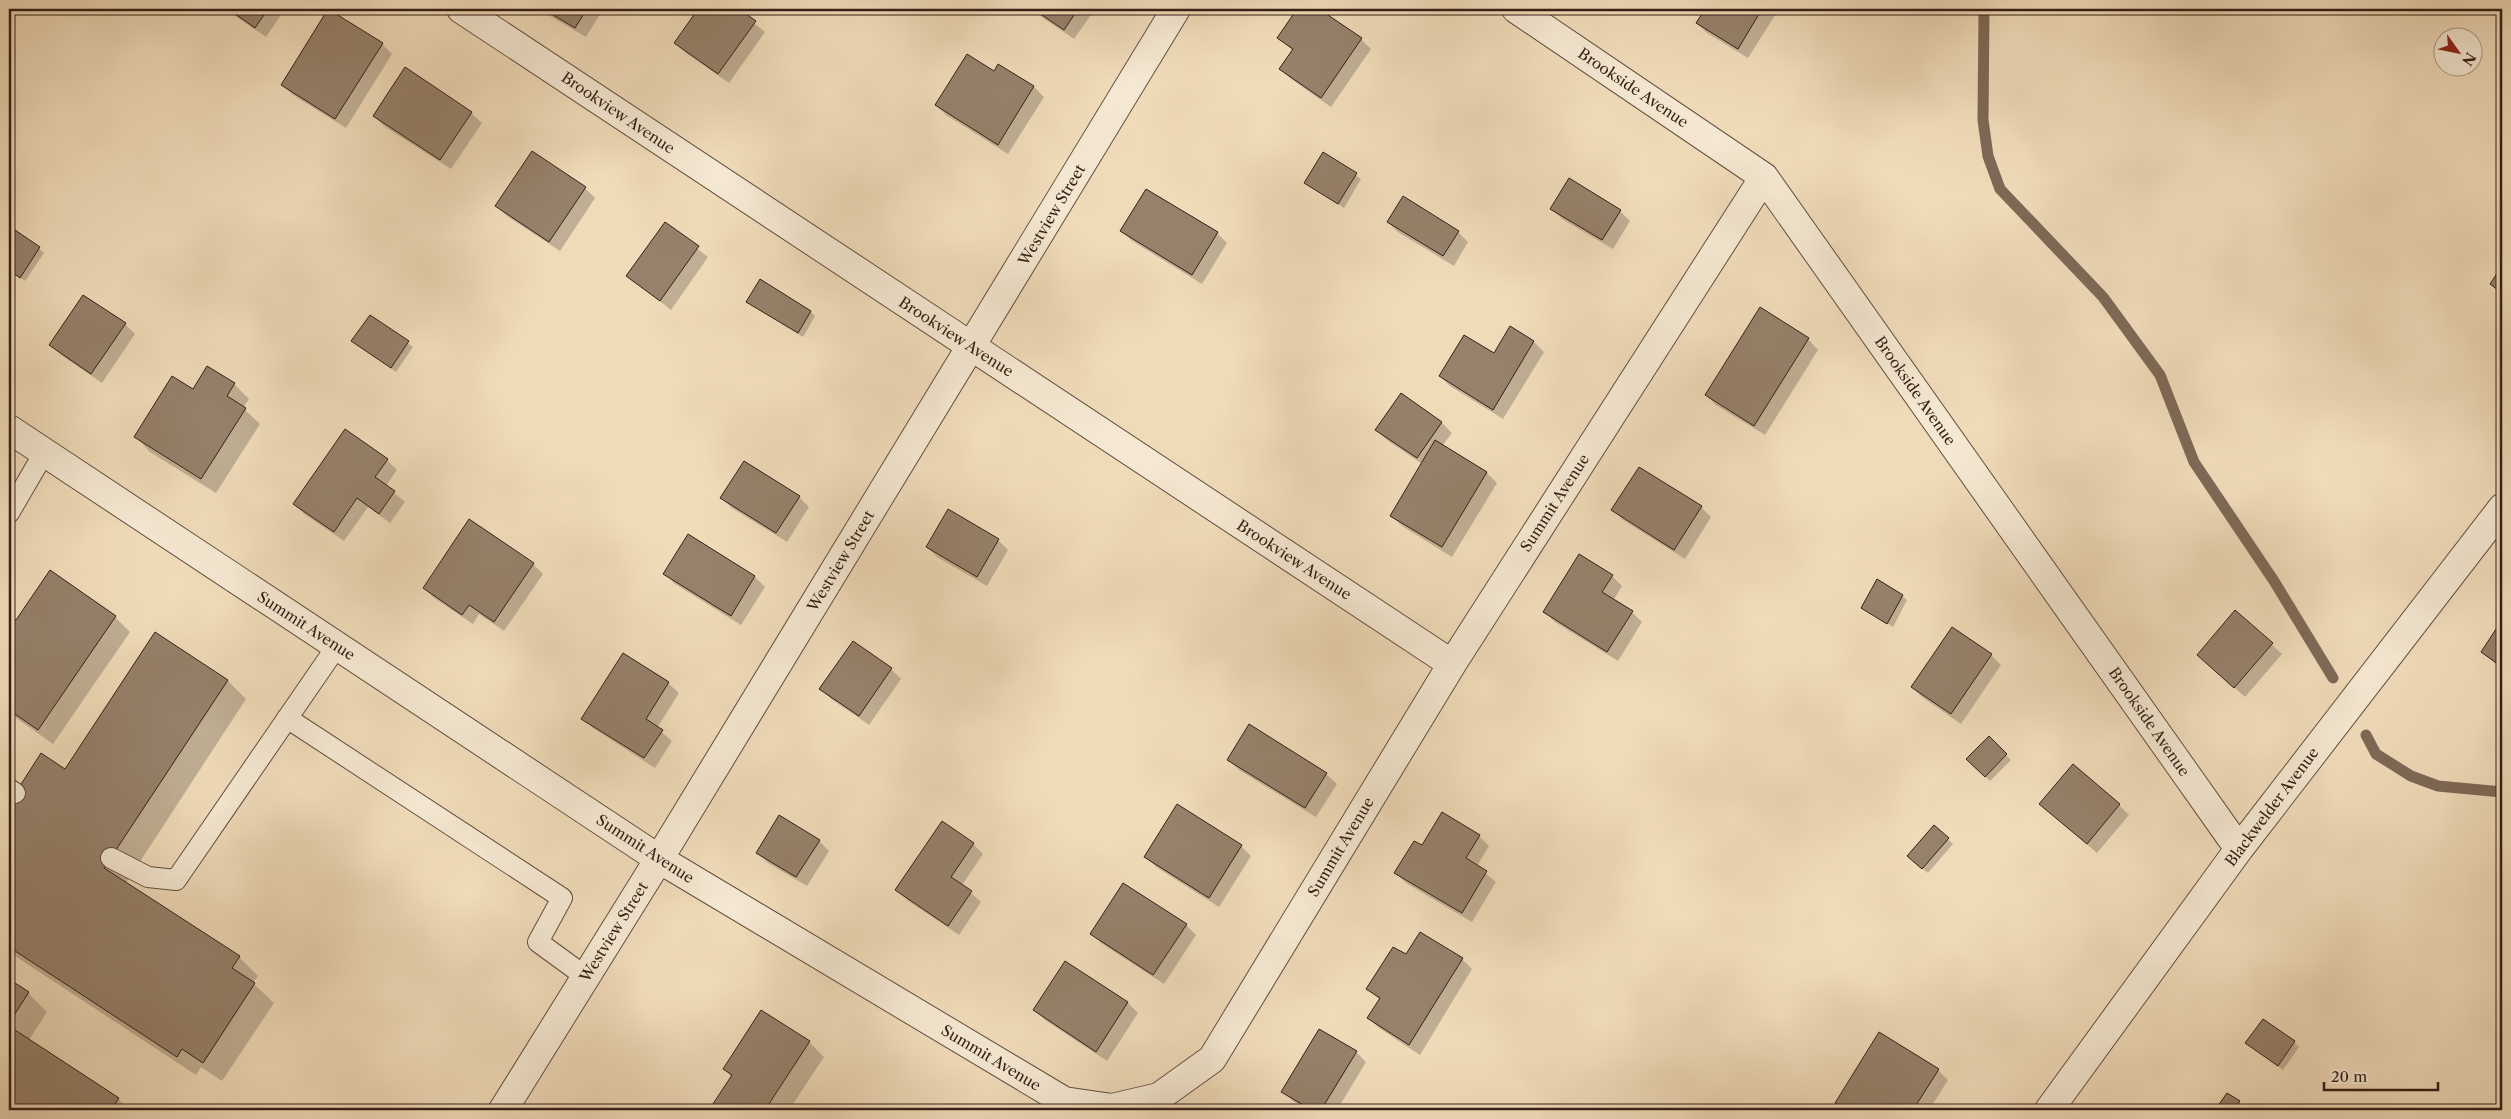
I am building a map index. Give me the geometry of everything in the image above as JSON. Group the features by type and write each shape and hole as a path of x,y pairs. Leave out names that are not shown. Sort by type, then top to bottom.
{"street":[{"name":"Brookview Avenue","path":"460,9 1452,664"},
{"name":"Westview Street","path":"503,1110 659,859 1176,9"},
{"name":"Brookside Avenue","path":"1516,9 1764,178 2239,849"},
{"name":"Summit Avenue","path":"9,429 659,859 1064,1101 1112,1108 1159,1097 1212,1059 1452,664 1764,178"},
{"name":"Blackwelder Avenue","path":"2049,1110 2239,849 2502,508"}],"lane":[{"path":"9,513 44,453"},
{"path":"110,858 148,877 176,880 337,646"},
{"path":"287,718 562,898 538,942 586,977"}],"building":[{"path":"228,9 268,9 255,28"},
{"path":"328,9 383,43 335,119 281,85"},
{"path":"543,9 587,9 575,28"},
{"path":"698,9 739,9 756,21 718,74 674,43"},
{"path":"1033,9 1078,9 1064,30"},
{"path":"1297,9 1319,9 1362,38 1321,98 1279,69 1293,49 1277,38"},
{"path":"1705,9 1762,9 1738,49 1696,23"},
{"path":"967,54 994,71 998,64 1034,86 998,145 935,105"},
{"path":"405,67 472,112 440,160 373,116"},
{"path":"532,151 586,187 549,242 495,206"},
{"path":"1323,152 1357,173 1338,204 1304,183"},
{"path":"1569,178 1621,210 1602,240 1550,209"},
{"path":"1146,189 1218,232 1192,275 1120,231"},
{"path":"1403,196 1459,231 1443,256 1387,222"},
{"path":"665,222 699,246 660,301 626,276"},
{"path":"12,228 40,247 20,278 9,270 9,233"},
{"path":"2502,266 2502,293 2490,284"},
{"path":"760,279 811,311 798,333 746,302"},
{"path":"83,295 126,323 91,374 49,345"},
{"path":"1760,307 1809,338 1754,426 1705,395"},
{"path":"370,315 409,341 391,368 351,341"},
{"path":"1510,326 1534,341 1493,410 1439,376 1464,335 1494,353"},
{"path":"207,366 235,383 227,396 246,408 201,479 134,437 172,376 193,389"},
{"path":"1401,393 1442,422 1417,458 1375,430"},
{"path":"345,429 388,459 375,477 395,491 379,514 357,498 334,532 293,504"},
{"path":"1435,440 1487,472 1442,547 1390,516"},
{"path":"744,461 800,496 776,533 720,498"},
{"path":"1639,467 1702,506 1674,550 1611,510"},
{"path":"948,509 999,539 977,577 926,547"},
{"path":"469,519 534,563 494,622 469,605 462,615 423,588"},
{"path":"688,534 755,576 731,616 663,574"},
{"path":"1579,554 1613,575 1602,592 1633,611 1607,652 1543,612"},
{"path":"50,570 116,616 38,730 9,710 9,615 16,620"},
{"path":"1877,579 1903,595 1887,624 1861,608"},
{"path":"2235,610 2273,643 2234,688 2197,655"},
{"path":"2502,620 2502,667 2481,652"},
{"path":"1952,627 1992,654 1951,714 1911,687"},
{"path":"155,632 228,680 104,868 240,956 232,968 255,983 203,1063 182,1049 177,1057 9,947 9,803 41,753 65,769"},
{"path":"853,641 892,668 859,716 819,689"},
{"path":"623,653 669,682 646,719 663,730 644,758 581,719"},
{"path":"1249,724 1327,773 1305,808 1227,760"},
{"path":"1989,736 2007,754 1985,777 1966,759"},
{"path":"2073,764 2120,804 2087,844 2039,804"},
{"path":"1177,804 1242,845 1209,898 1144,857"},
{"path":"1442,812 1480,835 1466,858 1487,871 1462,913 1394,873 1414,841 1422,845"},
{"path":"779,815 820,840 796,877 756,853"},
{"path":"942,821 974,843 951,877 972,891 948,926 895,890"},
{"path":"1934,825 1949,838 1922,869 1907,856"},
{"path":"1123,883 1187,924 1153,975 1090,934"},
{"path":"1420,932 1463,958 1409,1045 1367,1018 1380,998 1366,989 1393,947 1406,954"},
{"path":"1065,961 1128,1002 1096,1052 1033,1010"},
{"path":"9,979 29,992 9,1023"},
{"path":"761,1010 810,1041 765,1110 709,1110 732,1075 723,1069"},
{"path":"2263,1019 2295,1041 2278,1066 2245,1043"},
{"path":"9,1026 119,1098 111,1110 9,1110"},
{"path":"1319,1029 1357,1051 1321,1110 1312,1110 1281,1092"},
{"path":"1879,1032 1939,1069 1913,1110 1846,1110 1835,1103"},
{"path":"2227,1093 2240,1101 2234,1110 2215,1110"}],"waterway":[{"path":"1984,9 1983,120 1988,156 2000,189 2103,297 2160,375 2194,462 2274,581 2333,678"},
{"path":"2366,735 2376,754 2411,776 2438,786 2502,792"}]}
